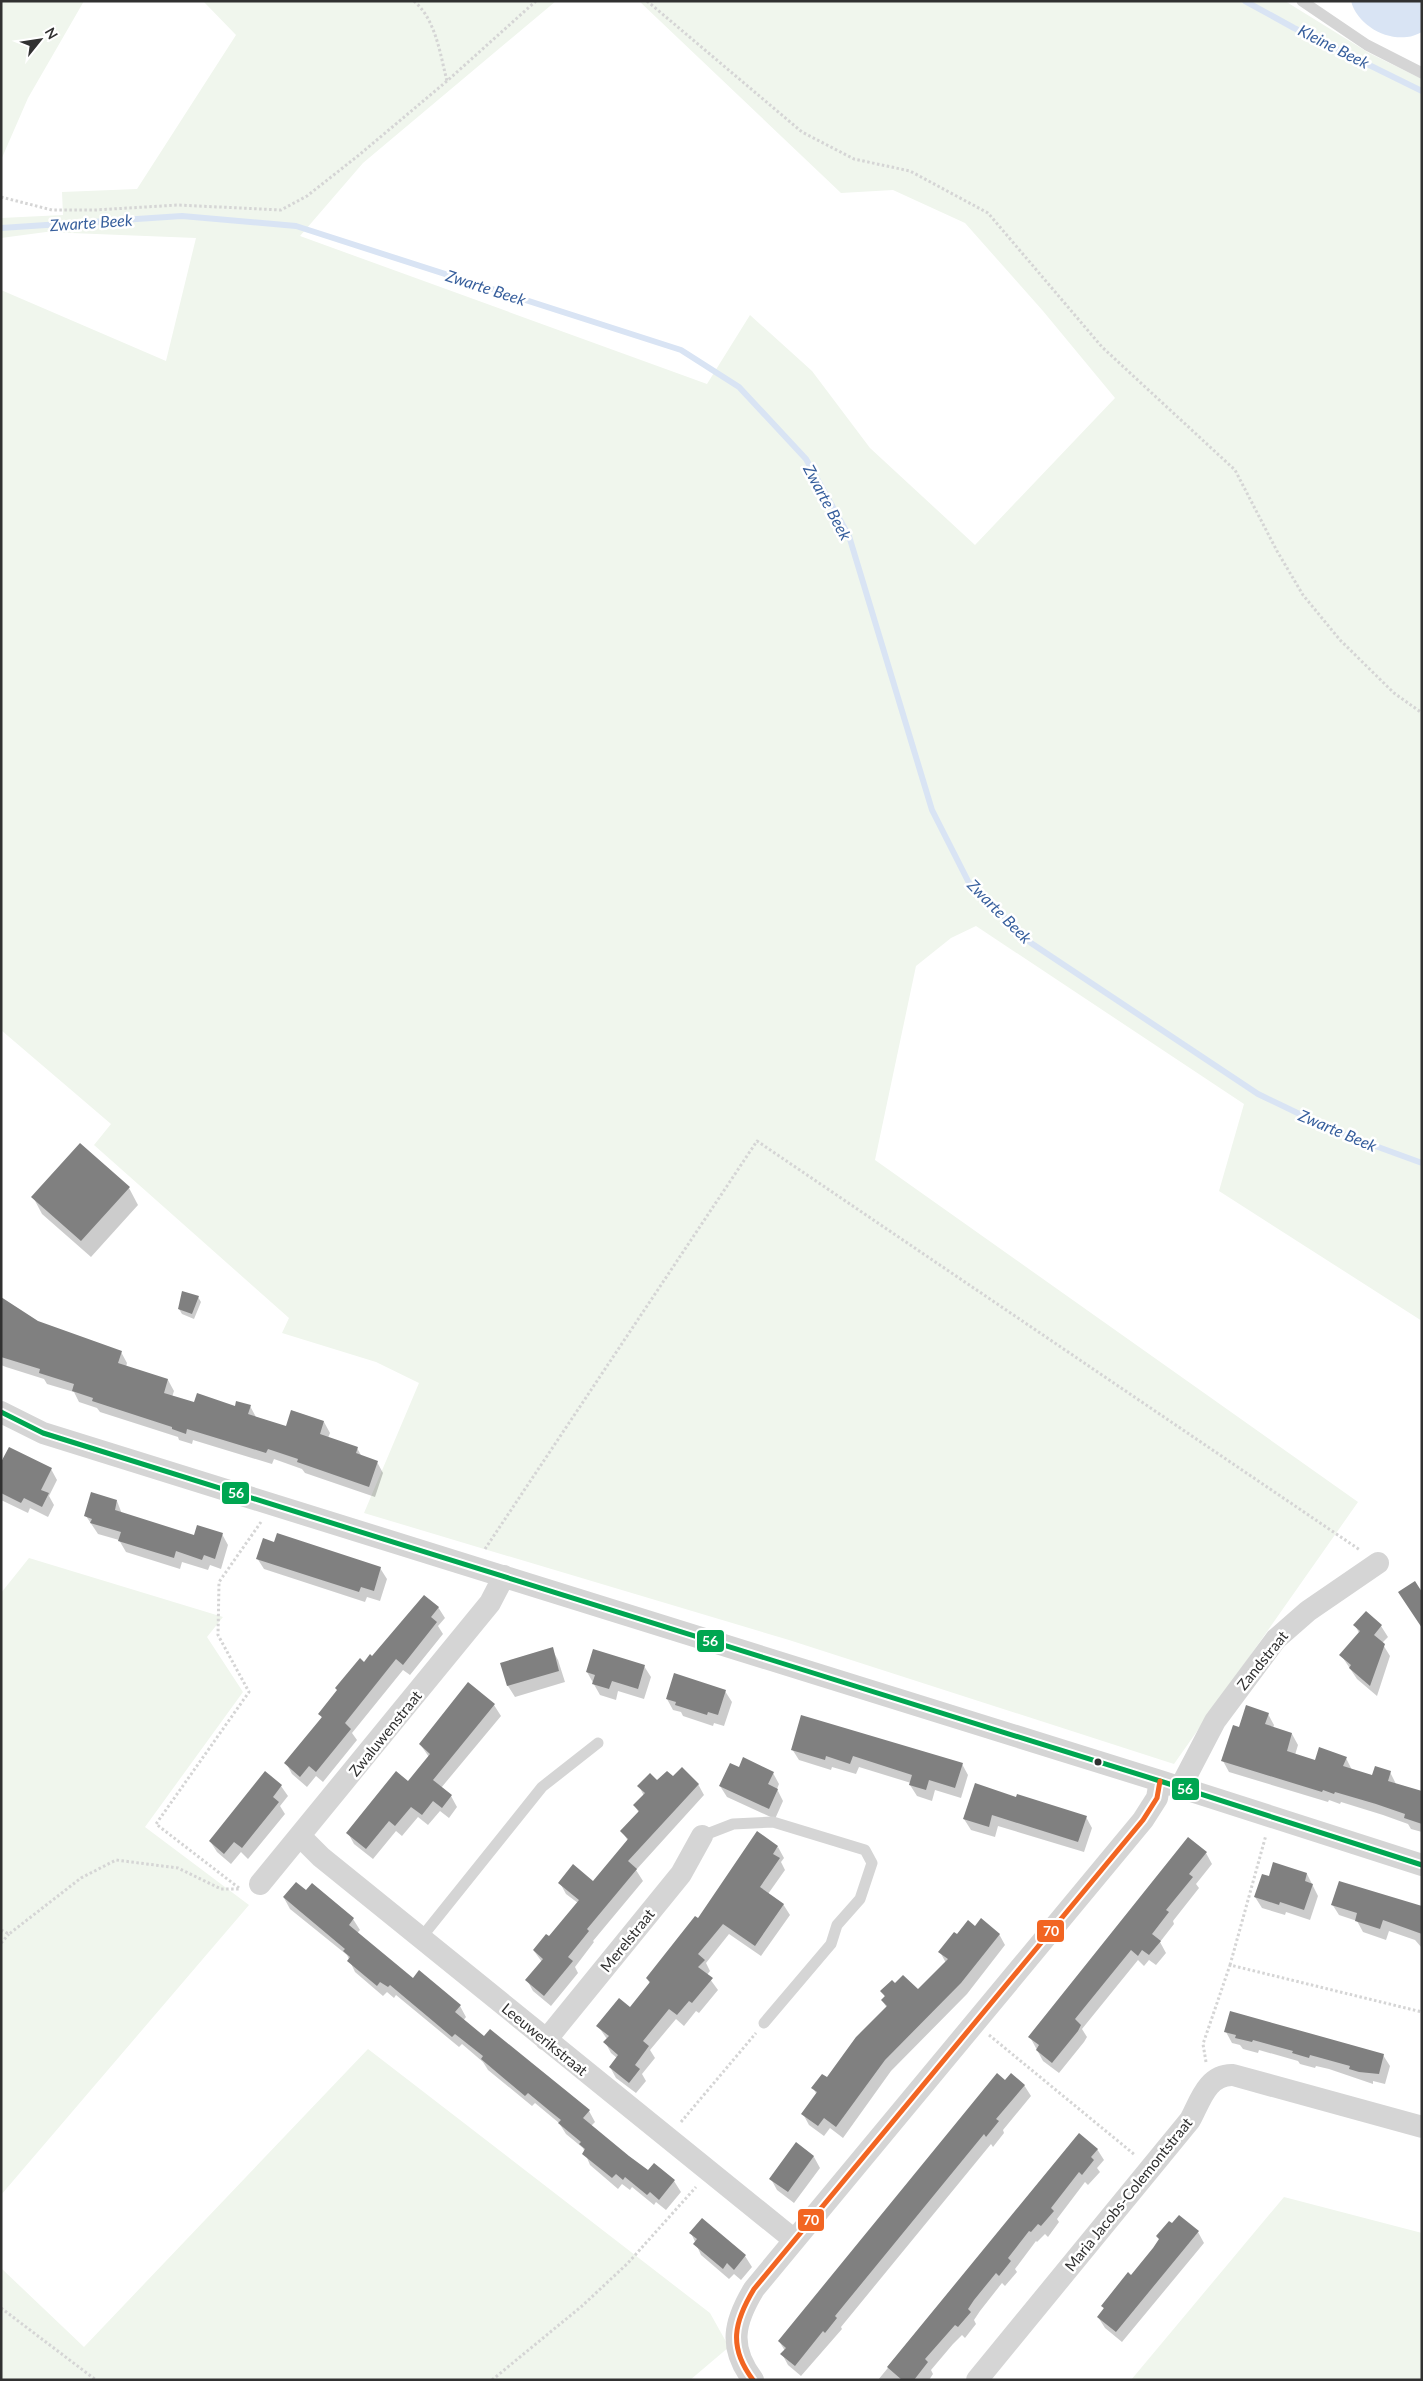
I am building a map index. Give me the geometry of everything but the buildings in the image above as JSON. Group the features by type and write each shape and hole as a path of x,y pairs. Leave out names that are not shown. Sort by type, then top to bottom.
{"street":[{"path":"1,1412 43,1433 1422,1865"},
{"name":"Zandstraat","path":"753,2380 741,2362 736,2343 737,2326 742,2309 754,2289 793,2239 1143,1820 1157,1798 1170,1785 1215,1720 1276,1639 1308,1611 1378,1563"},
{"name":"Zwaluwenstraat","path":"250,1887 300,1836 490,1604 504,1576"},
{"name":"Leeuwerikstraat","path":"300,1836 309,1847 709,2173 793,2239"},
{"name":"Merelstraat","path":"546,2040 681,1874 702,1836"},
{"path":"1209,2085 1225,2076 1233,2075 1422,2127"},
{"name":"Maria Jacobs-Colemontstraat","path":"977,2380 1190,2120 1203,2090 1209,2085"}],"lane":[{"path":"1302,1 1367,46 1422,73"},
{"path":"421,1938 542,1787 598,1743"},
{"path":"702,1836 733,1824 773,1822 865,1850 872,1863 860,1899 836,1925 831,1944 764,2023"}],"path":[{"path":"414,1 424,10 436,38 447,81"},
{"path":"1,197 52,210 95,210 178,205 281,210 308,196 447,81 536,1"},
{"path":"647,1 802,132 854,159 910,171 988,213 1102,347 1236,470 1277,551 1303,595 1340,640 1394,694 1422,713"},
{"path":"482,1554 757,1141 1378,1563"},
{"path":"250,1887 156,1824 249,1692 218,1635 220,1582 273,1504"},
{"path":"1209,2085 1203,2044 1230,1964 1270,1818"},
{"path":"1,1943 9,1934 81,1878 116,1860 178,1868 222,1890 250,1887"},
{"path":"1,1930 9,1934"},
{"path":"1230,1964 1422,2012"},
{"path":"667,2138 764,2023"},
{"path":"975,2023 1151,2168"},
{"path":"492,2380 582,2306 628,2263 709,2173"},
{"path":"1,2308 96,2380"}],"shaded area":[{"path":"1,1 84,1 28,98 1,160"},
{"path":"203,1 556,1 363,163 300,236 707,384 750,315 812,371 870,448 975,545 1115,398 1043,311 965,223 893,190 841,193 639,1 1285,1 1369,53 1422,79 1422,1321 1219,1191 1244,1104 976,926 951,938 916,966 875,1160 1358,1502 1174,1764 789,1640 364,1513 419,1383 376,1362 282,1333 289,1318 94,1145 111,1124 1,1030 1,290 166,361 196,238 46,232 1,238 1,218 63,215 62,192 137,189 236,35"},
{"path":"29,1558 223,1617 207,1637 243,1692 145,1827 249,1905 1,2195 1,1593"},
{"path":"368,2049 710,2313 729,2347 690,2380 1,2380 1,2268 84,2347"},
{"path":"1284,2197 1422,2233 1422,2380 1131,2380"}],"water":[{"path":"1351,1 1422,1 1422,32 1411,36 1398,37 1381,33 1359,17"}],"waterway":[{"name":"Kleine Beek","path":"1245,1 1294,28 1422,91"},
{"name":"Zwarte Beek","path":"1,228 182,216 296,226 681,350 739,387 806,459 849,536 932,810 969,883 1031,943 1258,1094 1337,1132 1422,1163"}],"transit line":[{"name":"56","path":"1,1412 43,1433 1160,1781 1422,1865"},
{"name":"70","path":"753,2380 740,2356 737,2334 742,2312 754,2289 1143,1820 1157,1798 1160,1781"}]}
